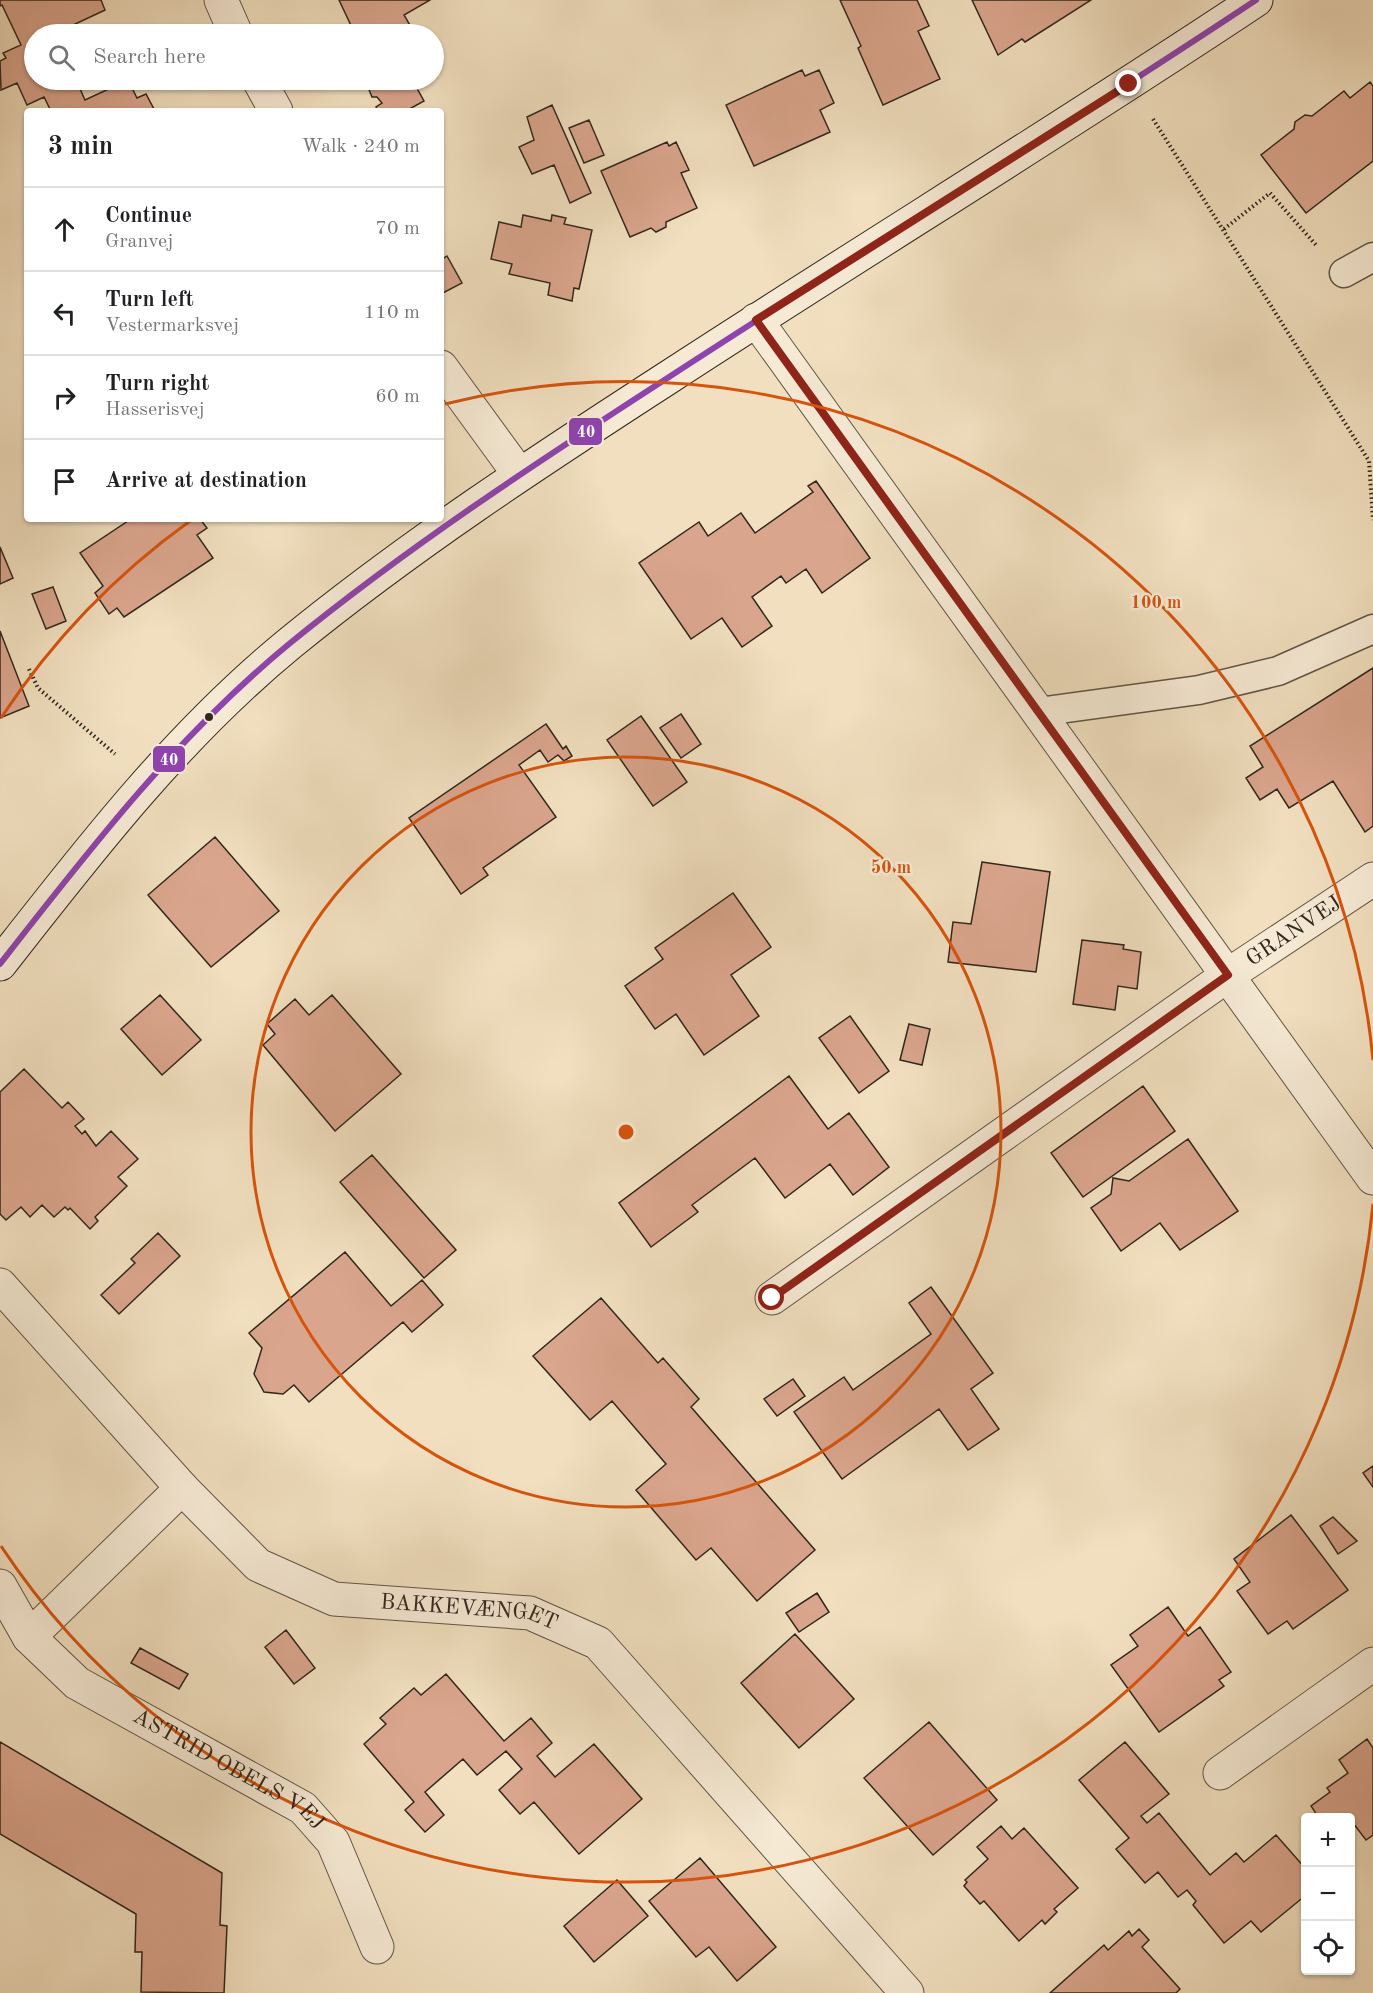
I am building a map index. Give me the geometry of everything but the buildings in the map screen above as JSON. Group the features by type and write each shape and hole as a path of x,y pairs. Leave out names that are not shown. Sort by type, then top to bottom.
{"street":[{"path":"221,0 232,24"},
{"path":"0,964 152,775 288,645 405,555 519,474 1256,0"},
{"path":"264,90 274,108"},
{"path":"756,320 1373,1178"},
{"path":"444,371 519,474"},
{"name":"GRANVEJ","path":"772,1298 1228,975 1373,879"},
{"name":"BAKKEVÆNGET","path":"0,1285 182,1488 258,1565 334,1599 530,1613 598,1643 907,1993"},
{"path":"28,1638 182,1488"},
{"name":"ASTRID OBELS VEJ","path":"0,1586 28,1638 77,1683 303,1808 333,1842 377,1947"},
{"path":"1220,1773 1373,1664"}],"lane":[{"path":"1344,273 1373,256"},
{"path":"1038,712 1199,690 1278,671 1373,629"}],"path":[{"path":"1149,113 1369,461 1373,520"},
{"path":"1224,229 1270,193 1322,252"},
{"path":"29,669 38,688 105,748"}],"transit line":[{"name":"40","path":"0,964 101,837 172,756 248,679 334,608 475,505 572,440 1256,0"}],"route":[{"path":"772,1298 1228,975 756,320 1129,84"}]}
